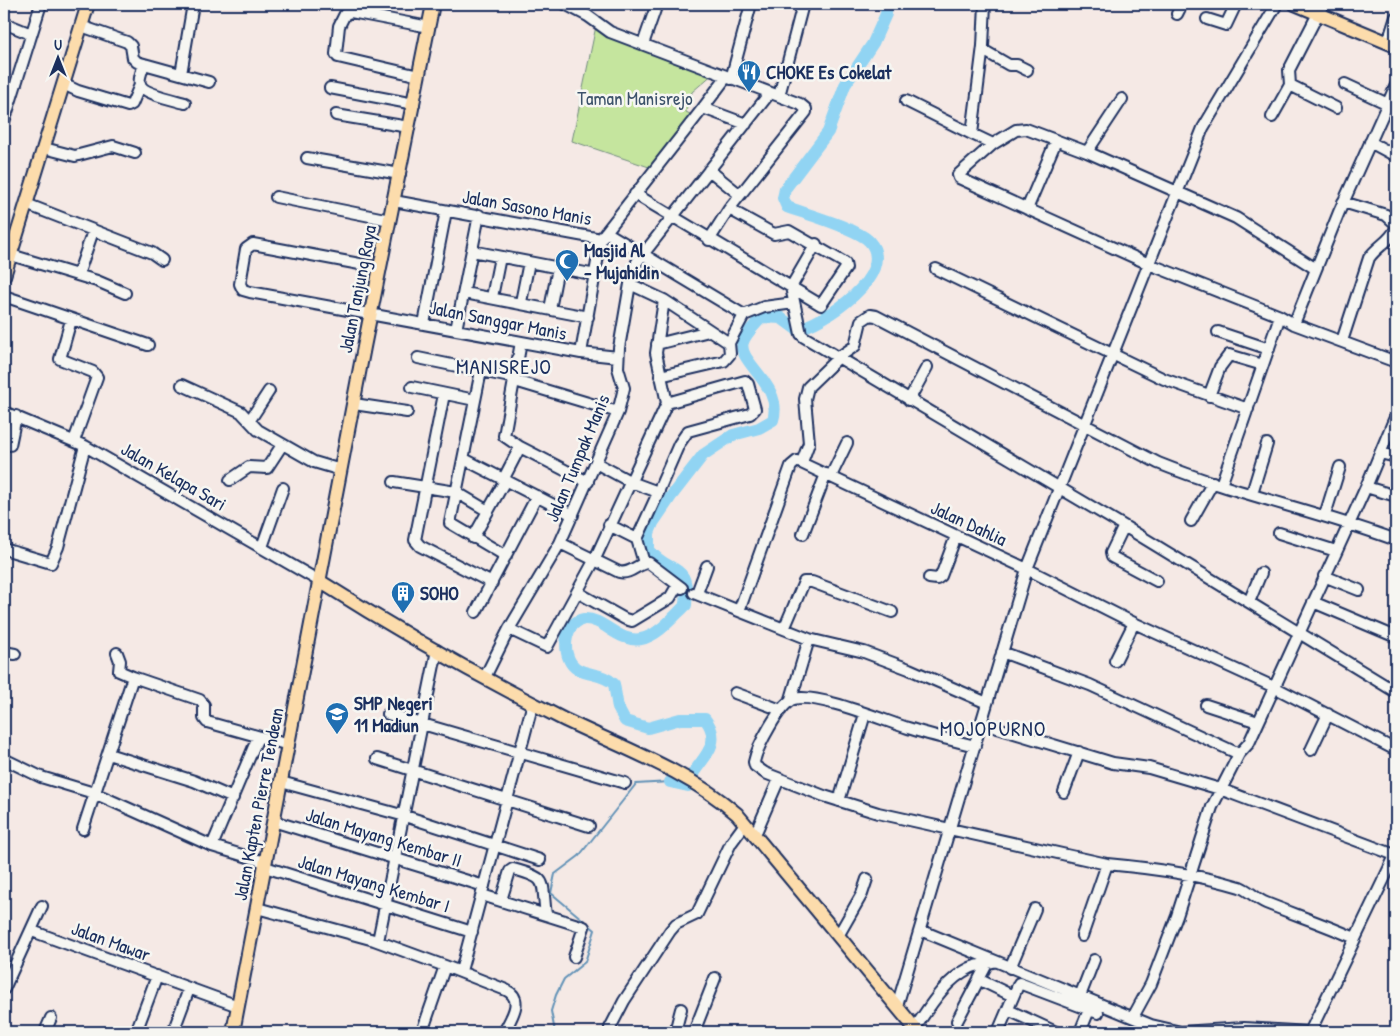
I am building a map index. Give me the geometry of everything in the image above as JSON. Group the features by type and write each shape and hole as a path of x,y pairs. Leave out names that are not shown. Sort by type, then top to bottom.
{"main road":[{"path":"4,276 88,4"},
{"name":"Jalan Tanjung Raya","path":"321,582 433,4"},
{"path":"1295,4 1321,9 1392,44"},
{"path":"321,582 485,677 533,703 702,786 723,801 751,827 897,1006 912,1028"},
{"name":"Jalan Kapten Pierre Tendean","path":"233,1032 321,582"}],"street":[{"path":"4,122 7,100 41,4"},
{"path":"181,74 193,4"},
{"path":"565,4 588,16 610,32 800,104 806,112 729,209 709,240"},
{"path":"643,44 657,4"},
{"path":"581,353 604,236 634,194 729,77 751,4"},
{"path":"774,95 803,4"},
{"path":"972,134 983,50 985,4"},
{"path":"1178,14 1182,4"},
{"path":"1207,19 1226,25 1236,4"},
{"path":"897,1006 1027,569 1060,490 1148,264 1210,115 1277,4"},
{"path":"1272,118 1290,85 1289,70 1321,9"},
{"path":"419,76 338,57 336,54 339,26 345,14 351,12 429,27"},
{"path":"1392,44 1396,17"},
{"path":"4,23 31,34"},
{"path":"81,26 126,42 131,46 134,60 209,82"},
{"path":"983,50 1009,65 1017,65 1027,70"},
{"path":"64,84 78,91 128,106 132,104 140,85 144,64"},
{"path":"1345,84 1388,104"},
{"path":"140,85 159,96 184,102"},
{"path":"1290,85 1336,108"},
{"path":"1294,324 1343,202 1396,85"},
{"path":"330,88 414,104"},
{"name":"Jalan Tumpak Manis","path":"485,677 509,629 560,543 618,412 624,388 618,368 618,357 633,271 642,254 708,170 746,124 774,95"},
{"path":"1087,152 1122,99"},
{"path":"906,101 993,144"},
{"path":"703,108 746,124"},
{"path":"336,115 409,127"},
{"path":"1316,269 1247,224 1087,152 1032,131 1020,129 993,144 958,174 958,178 1148,264 1280,316 1294,324 1396,362"},
{"path":"1027,209 1056,141"},
{"path":"1370,142 1396,156"},
{"path":"44,148 75,156 113,146 134,154"},
{"path":"307,158 400,174"},
{"path":"708,170 740,195"},
{"path":"634,194 821,306 846,268 845,263 816,244 789,231 772,233 729,209"},
{"path":"276,197 390,220"},
{"name":"Jalan Sasono Manis","path":"394,201 604,236"},
{"path":"1342,342 1369,258 1376,248 1392,235 1396,227 1396,223 1386,215 1343,202"},
{"path":"26,204 152,253 162,260"},
{"path":"424,324 446,210"},
{"path":"456,330 479,215"},
{"path":"78,275 93,231"},
{"path":"604,236 642,254 744,315"},
{"path":"816,244 791,287 802,336 1060,490 1124,526 1396,692"},
{"name":"Jalan Sanggar Manis","path":"381,268 250,245 245,252 240,284 243,290 581,353 618,357"},
{"path":"472,251 596,275"},
{"path":"10,255 78,275 125,293"},
{"path":"492,297 500,257"},
{"path":"521,302 529,262"},
{"path":"550,309 558,268"},
{"path":"936,269 1164,379 1248,410"},
{"path":"630,284 664,300 729,343"},
{"path":"464,293 521,302 588,317"},
{"path":"4,296 148,345"},
{"path":"509,629 546,647 594,562 667,404 656,353 664,300"},
{"path":"660,376 724,361 730,354 729,343 744,315 764,307 794,303"},
{"path":"739,611 791,466 797,461 802,462 809,443 805,400 808,387 838,357 855,346 861,321 870,315 876,316 1158,463 1217,484 1349,522 1396,540"},
{"path":"1191,521 1217,484 1248,410 1280,316"},
{"path":"71,320 60,359 93,372 97,377 74,441"},
{"path":"657,344 709,331"},
{"path":"1218,332 1269,349"},
{"path":"521,342 504,434 520,447 588,482"},
{"path":"1209,396 1220,367 1229,356 1263,365"},
{"path":"418,358 515,379 618,412"},
{"path":"910,400 927,367"},
{"path":"481,371 451,524 506,556"},
{"path":"577,592 632,621 670,598 680,587 657,568 644,562 637,539 679,444 688,431 750,414 755,409 748,384 745,382 667,404"},
{"path":"182,385 241,412 258,430 314,462 342,470"},
{"path":"412,387 475,400"},
{"path":"250,420 269,390"},
{"path":"444,394 414,540 420,546 492,583"},
{"path":"354,404 408,412"},
{"name":"Jalan Kelapa Sari","path":"4,412 85,446 321,582"},
{"path":"10,445 16,416"},
{"path":"1132,1017 1151,984 1207,821 1220,789 1239,754 1246,748 1366,487 1396,416"},
{"path":"803,534 828,475 847,443"},
{"path":"230,480 249,467 267,468 282,444"},
{"path":"1252,494 1267,444"},
{"path":"4,549 51,563 58,548 85,446"},
{"path":"473,538 520,447"},
{"path":"1380,453 1396,457"},
{"path":"464,459 573,515"},
{"name":"Jalan Dahlia","path":"802,462 1027,569 1134,623 1274,687 1396,750"},
{"path":"596,463 631,482 659,491"},
{"path":"1325,515 1340,467"},
{"path":"394,482 456,492 488,511"},
{"path":"1366,487 1396,496"},
{"path":"262,547 282,488"},
{"path":"476,612 537,496"},
{"path":"610,525 637,539"},
{"path":"1124,526 1111,551 1112,558 1157,581"},
{"path":"1279,533 1336,551"},
{"path":"929,578 937,579 941,576 956,536"},
{"path":"560,543 594,562 623,573 635,570 644,562"},
{"path":"707,566 696,593 809,639 864,652 909,669 987,703"},
{"path":"1249,602 1261,573"},
{"path":"1324,576 1359,590"},
{"path":"784,629 804,582 812,582 892,612"},
{"path":"1313,602 1396,637"},
{"path":"1115,661 1134,623"},
{"path":"809,639 791,699 781,710 754,762 758,770 839,801 878,813 1107,864 1142,867 1242,888 1263,902 1313,919 1356,938"},
{"path":"378,941 405,816 412,771 437,650"},
{"path":"4,652 15,654"},
{"path":"1002,652 1090,685 1239,754"},
{"path":"117,653 120,660 119,671 200,700 204,705 204,718 207,722 289,745"},
{"path":"83,829 133,677"},
{"path":"735,693 781,710"},
{"path":"791,699 799,697 813,699 975,746"},
{"path":"461,971 533,703"},
{"path":"1206,705 1258,722"},
{"path":"388,714 625,783"},
{"path":"839,801 865,714"},
{"path":"1311,750 1328,714"},
{"path":"920,930 990,963 1010,968 1132,1017 1150,1028 1181,1032 1244,1028 1310,1032 1396,855 1220,789 1148,768 1113,763 981,723"},
{"path":"212,846 258,737"},
{"path":"1064,792 1079,752"},
{"path":"108,754 194,781 232,798"},
{"name":"Jalan Mayang Kembar I","path":"4,759 41,777 94,793 212,846 386,906 472,932"},
{"path":"377,759 589,826"},
{"path":"612,1032 610,1028 624,1001 670,931 676,924 697,914 731,843 751,827 779,779"},
{"path":"281,782 405,816 540,860"},
{"name":"Jalan Mayang Kembar II","path":"273,821 396,860 483,891 501,900 584,927 574,957"},
{"path":"1082,936 1107,864"},
{"path":"501,900 510,871 513,869 536,876 542,882 546,915"},
{"path":"838,936 862,894 867,879"},
{"path":"4,989 42,906"},
{"path":"258,908 378,941 461,971 506,990 516,998 515,1008 504,1032"},
{"path":"1010,968 1035,910"},
{"name":"Jalan Mawar","path":"32,930 238,1006"},
{"path":"1080,996 1094,960"},
{"path":"957,1021 990,963"},
{"path":"912,1028 954,978 971,968 990,963"},
{"path":"422,1032 445,966"},
{"path":"136,1032 157,976"},
{"path":"694,1032 715,978"},
{"path":"984,982 1014,996"},
{"path":"998,1032 1019,983 1093,1012 1080,1032"},
{"path":"173,1032 188,989"},
{"path":"675,1032 681,1009"},
{"path":"1008,1010 1056,1032"},
{"path":"45,1032 51,1018"}],"green space":[{"name":"Taman Manisrejo","path":"596,26 714,73 692,92 686,112 694,116 652,168 572,141"}],"waterway":[{"path":"670,782 688,786 695,770 711,747 711,729 705,719 680,719 648,728 625,721 618,708 614,684 603,677 575,667 568,657 567,637 573,625 584,619 598,622 625,637 641,639 660,630 686,605 685,581 682,575 657,558 649,550 649,533 653,523 672,495 703,455 733,435 759,428 773,420 775,407 772,396 746,358 743,350 744,339 762,317 781,318 796,329 823,318 854,296 866,282 874,268 876,254 869,241 863,236 842,226 787,207 783,198 785,189 828,132 845,85 873,43 886,14 887,4"},
{"path":"555,1032 551,1011 556,995 564,979 585,962 595,930 551,893 555,874 579,856 636,784 670,782"}],"place":[{"name":"CHOKE Es Cokelat","path":"749,93"},
{"name":"Masjid Al - Mujahidin","path":"567,282"},
{"name":"SOHO","path":"403,614"},
{"name":"SMP Negeri 11 Madiun","path":"337,735"}],"district":[{"name":"MANISREJO","path":"504,366"},
{"name":"MOJOPURNO","path":"993,728"}]}
